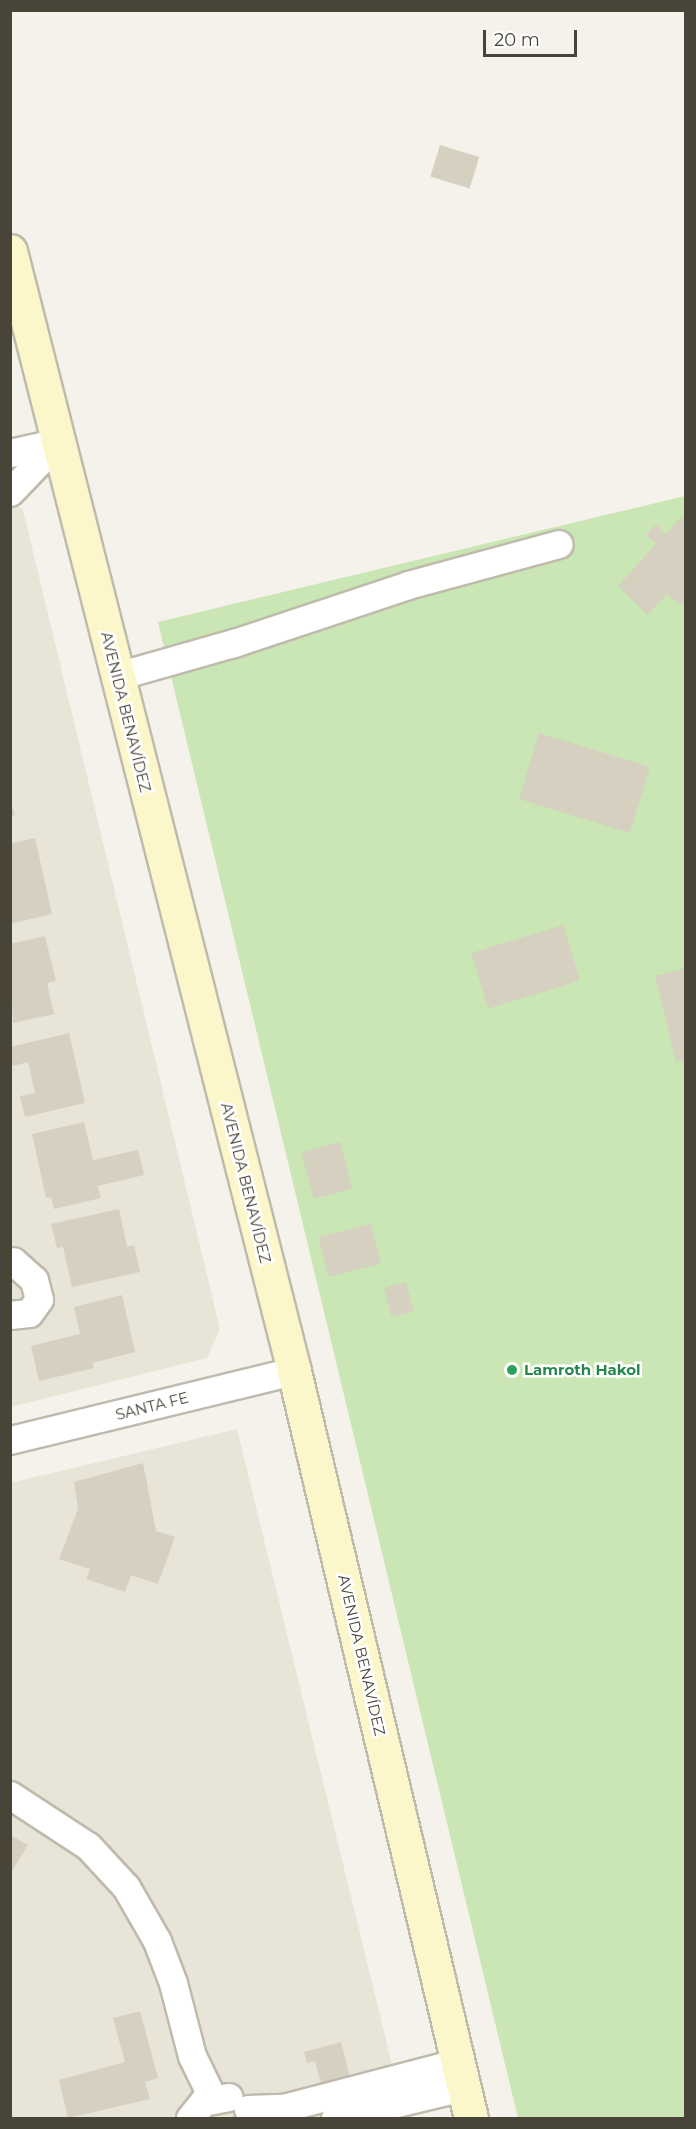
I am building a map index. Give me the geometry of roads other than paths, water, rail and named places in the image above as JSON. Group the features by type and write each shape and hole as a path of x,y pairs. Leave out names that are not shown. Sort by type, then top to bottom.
{"main road":[{"name":"AVENIDA BENAVÍDEZ","path":"10,251 294,1371 471,2118"}],"street":[{"path":"10,453 58,442"},
{"path":"10,492 58,442"},
{"path":"117,676 234,643 408,585 559,544"},
{"path":"10,1315 29,1313 39,1299 34,1280 11,1254"},
{"name":"SANTA FE","path":"10,1440 294,1371"},
{"path":"10,1795 88,1846 126,1887 157,1941 176,1993 192,2056 212,2097"},
{"path":"190,2118 195,2109 212,2097 232,2098 251,2114 461,2075"},
{"path":"335,2118 461,2075"}],"place":[{"name":"Lamroth Hakol","path":"512,1370"}]}
